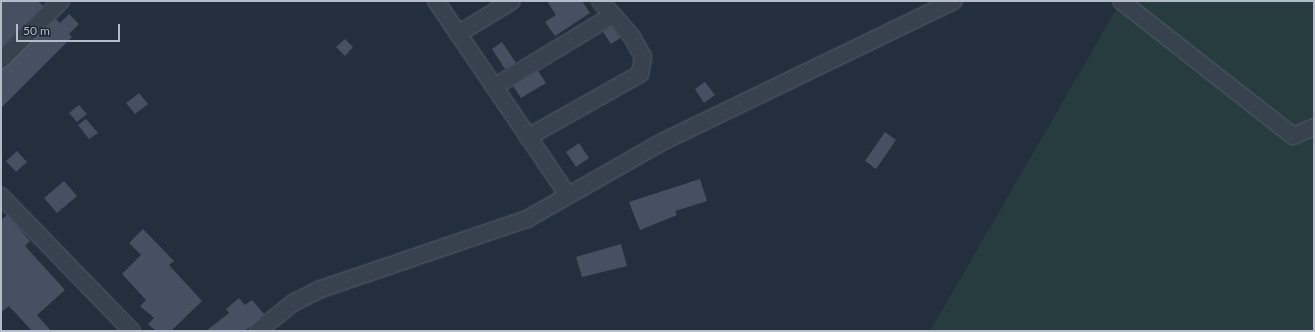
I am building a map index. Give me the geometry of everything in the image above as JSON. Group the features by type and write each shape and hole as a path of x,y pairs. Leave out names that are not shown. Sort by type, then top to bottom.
{"street":[{"path":"1,60 61,1"},
{"path":"436,1 528,137 564,195"},
{"path":"458,34 512,1"},
{"path":"528,137 640,74 644,65 640,49 613,14 600,1"},
{"path":"258,331 293,303 318,290 527,219 564,195 662,142 954,1"},
{"path":"1121,1 1293,136 1314,127"},
{"path":"494,86 613,14"},
{"path":"1,196 132,331"}],"green space":[{"path":"1121,1 1314,1 1314,331 930,331"}],"building":[{"path":"1,1 38,1 43,6 1,47"},
{"path":"547,1 582,1 590,13 555,36 545,22 556,15"},
{"path":"69,14 79,24 69,34 72,37 1,108 1,69 56,19 60,23"},
{"path":"611,27 620,38 611,44 603,32"},
{"path":"345,39 353,47 345,56 336,47"},
{"path":"502,42 516,63 505,69 492,49"},
{"path":"538,71 546,83 521,98 513,86"},
{"path":"705,82 715,95 704,103 695,89"},
{"path":"139,93 148,104 135,114 126,103"},
{"path":"79,105 87,114 77,122 69,113"},
{"path":"86,119 98,133 89,139 78,125"},
{"path":"885,132 896,140 876,169 865,161"},
{"path":"579,143 589,158 576,167 566,152"},
{"path":"17,151 27,162 16,172 6,161"},
{"path":"700,179 707,201 675,211 677,215 640,230 629,202"},
{"path":"64,181 77,196 57,213 44,198"},
{"path":"7,215 30,241 25,246 65,290 37,315 51,331 32,331 9,306 1,312 1,220"},
{"path":"143,229 174,261 169,265 202,301 171,331 156,331 148,324 154,318 140,306 146,300 122,274 141,255 129,243"},
{"path":"621,244 627,266 582,277 576,257"},
{"path":"239,298 245,305 252,300 264,314 245,331 206,331 229,313 226,309"}]}
